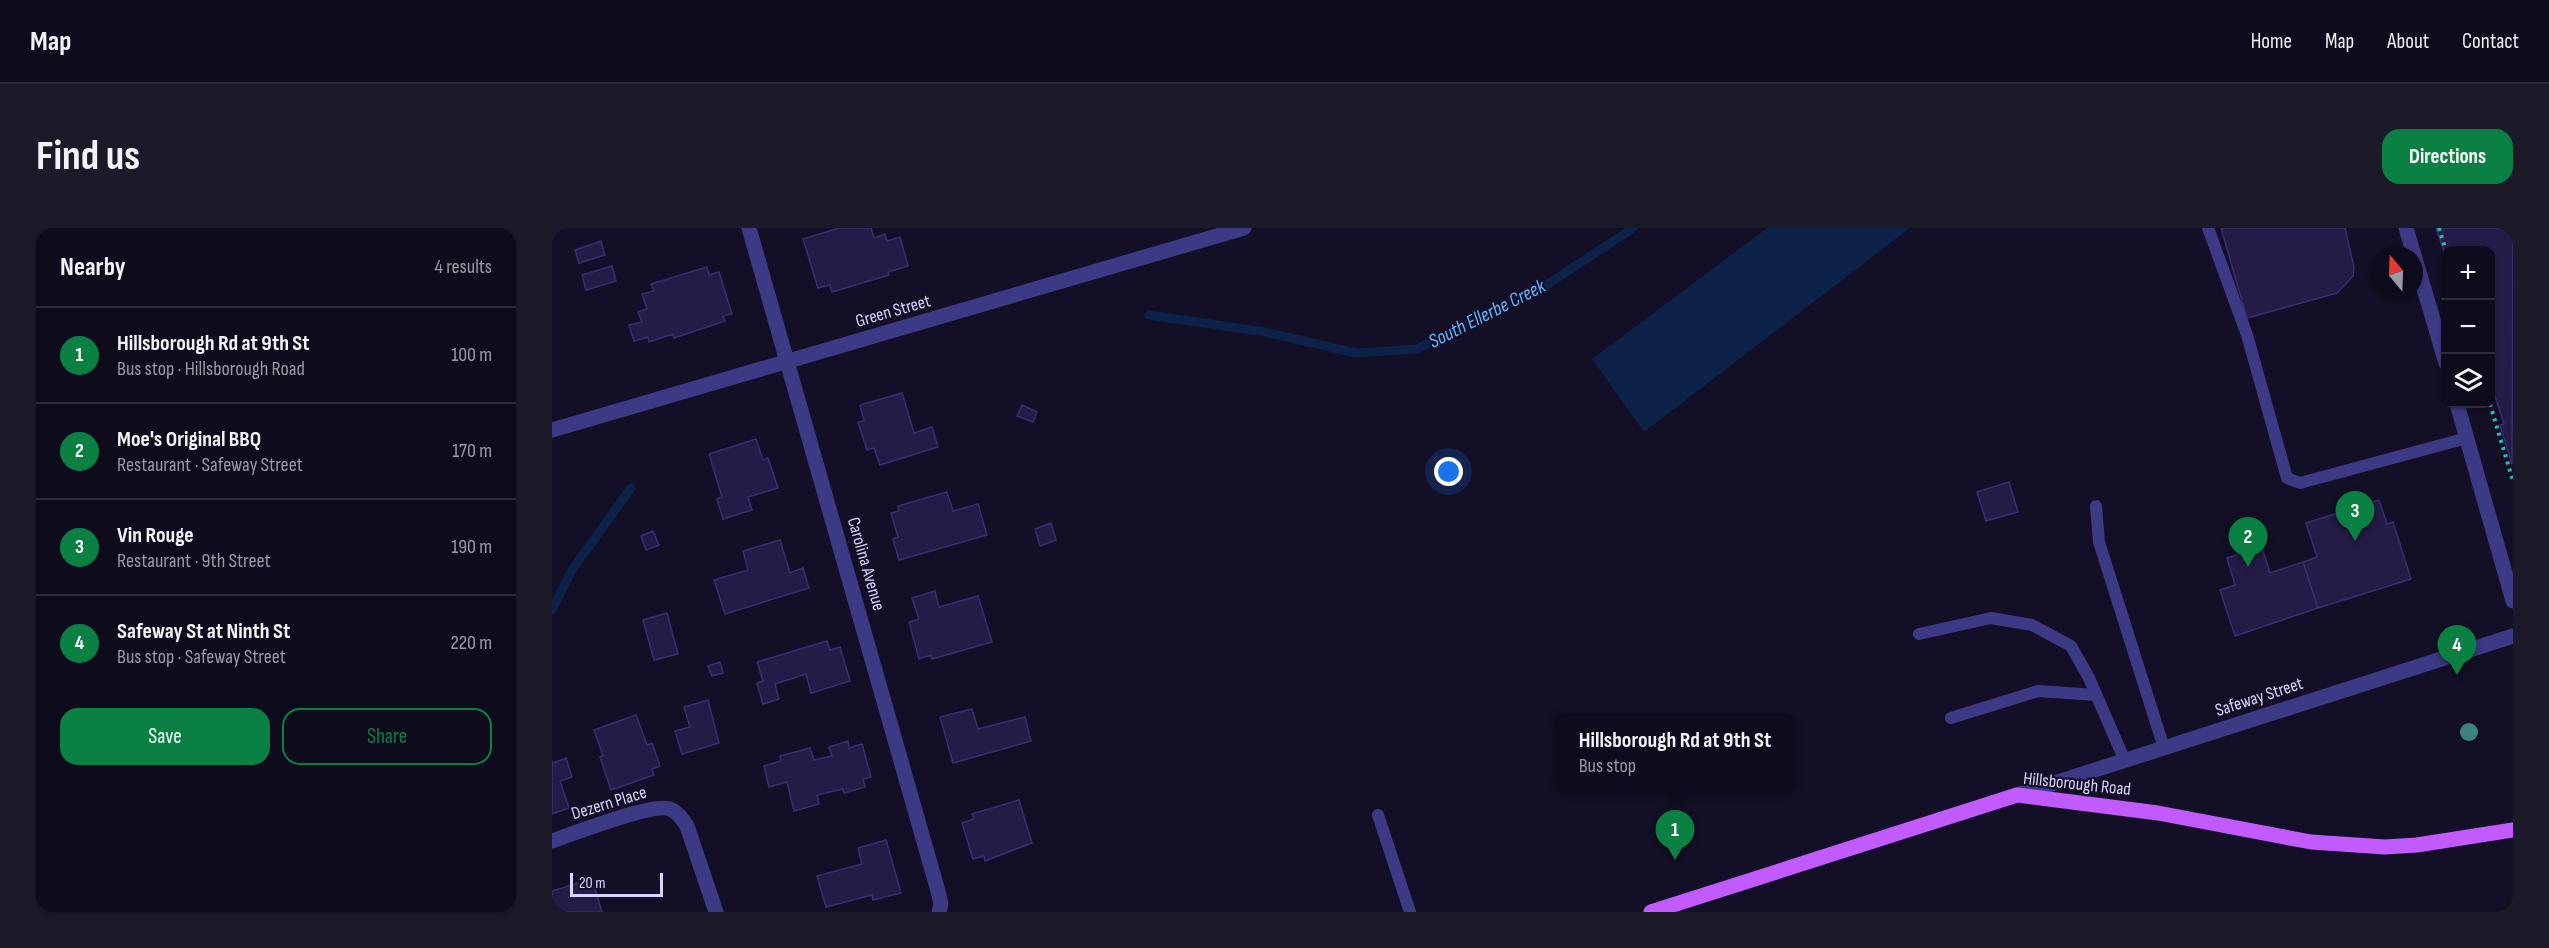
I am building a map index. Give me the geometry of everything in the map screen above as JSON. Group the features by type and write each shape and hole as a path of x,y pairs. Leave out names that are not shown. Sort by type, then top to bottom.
{"main road":[{"name":"Hillsborough Road","path":"1651,912 2017,795 2158,813 2311,842 2385,847 2417,845 2513,830"}],"street":[{"name":"Carolina Avenue","path":"749,228 938,891 941,904 939,912"},
{"name":"Green Street","path":"552,430 1244,228"},
{"path":"2406,228 2442,354"},
{"path":"2458,408 2513,601"},
{"name":"Safeway Street","path":"2017,795 2513,636"},
{"name":"Dezern Place","path":"552,841 655,808 669,808 680,815 687,826 716,912"}],"lane":[{"path":"2208,228 2247,335 2288,478 2300,483 2467,438"},
{"path":"2096,506 2099,542 2164,748"},
{"path":"1920,634 1991,618 2032,625 2071,646 2096,694 2125,761"},
{"path":"1951,718 2038,691 2096,694"},
{"path":"1378,815 1410,912"}],"path":[{"path":"2439,228 2444,246"},
{"path":"2491,408 2513,481"}],"water":[{"path":"1767,228 1910,228 1644,432 1592,359"}],"building":[{"path":"839,228 871,228 874,238 885,234 887,241 900,237 908,266 888,272 889,275 832,292 830,285 818,288 803,239"},
{"path":"2221,228 2345,228 2354,267 2353,276 2337,293 2247,318"},
{"path":"2436,228 2513,228 2512,464 2500,425 2504,424 2495,396 2495,246 2442,246"},
{"path":"601,241 605,255 579,263 575,250"},
{"path":"612,266 616,281 586,290 582,275"},
{"path":"707,267 709,275 719,272 732,314 723,316 725,321 674,338 673,334 649,342 648,337 634,341 629,325 642,322 638,312 647,309 642,294 654,291 651,284"},
{"path":"902,393 914,433 932,427 938,447 880,465 874,448 867,450 858,422 864,421 860,405"},
{"path":"1022,405 1037,412 1033,422 1017,416"},
{"path":"756,439 763,460 768,458 778,488 748,497 752,510 723,519 717,499 722,497 709,454"},
{"path":"2009,482 2018,512 1986,521 1977,492"},
{"path":"947,492 953,511 978,504 987,535 899,560 893,539 898,537 891,513 899,511 898,506"},
{"path":"2379,500 2387,524 2393,522 2411,579 2318,608 2303,562 2317,557 2306,523"},
{"path":"1051,523 1056,540 1040,546 1035,529"},
{"path":"653,531 659,545 646,550 641,536"},
{"path":"2259,538 2270,573 2303,562 2318,608 2235,636 2220,590 2235,585 2227,558 2251,550 2249,541"},
{"path":"780,540 790,573 803,568 809,588 725,614 714,580 748,570 743,551"},
{"path":"935,591 939,607 978,596 992,642 932,659 931,655 919,659 909,622 919,619 912,598"},
{"path":"667,613 678,654 654,660 643,620"},
{"path":"827,641 830,650 840,647 850,681 811,693 806,674 775,684 779,699 763,704 757,683 763,681 757,662"},
{"path":"720,662 723,673 712,676 708,666"},
{"path":"708,700 719,743 682,754 675,731 690,727 684,707"},
{"path":"972,709 978,729 1025,717 1031,741 953,763 940,717"},
{"path":"636,715 647,745 652,743 660,766 652,769 654,775 611,790 594,730"},
{"path":"848,741 849,748 862,744 871,777 863,779 865,787 844,793 843,789 817,795 819,804 794,811 787,782 769,787 764,766 781,761 780,756 810,748 814,760 832,756 829,747"},
{"path":"566,758 572,777 560,781 569,808 552,814 552,761 553,763"},
{"path":"1019,800 1032,843 985,861 984,856 973,859 962,823 974,819 972,814"},
{"path":"886,840 901,893 873,900 872,895 826,907 817,876 862,864 858,848"},
{"path":"593,882 602,912 552,912 552,891 578,883 579,887"}],"waterway":[{"name":"South Ellerbe Creek","path":"1149,315 1265,332 1356,353 1417,349 1545,286 1633,228"},
{"name":"South Ellerbe Creek","path":"552,610 572,570 631,488"}],"place":[{"name":"Vin Rouge","path":"2355,541"},
{"name":"Moe's Original BBQ","path":"2248,567"},
{"name":"Safeway St at Ninth St","path":"2457,675"},
{"name":"Hillsborough Rd at 9th St","path":"1675,860"}]}
